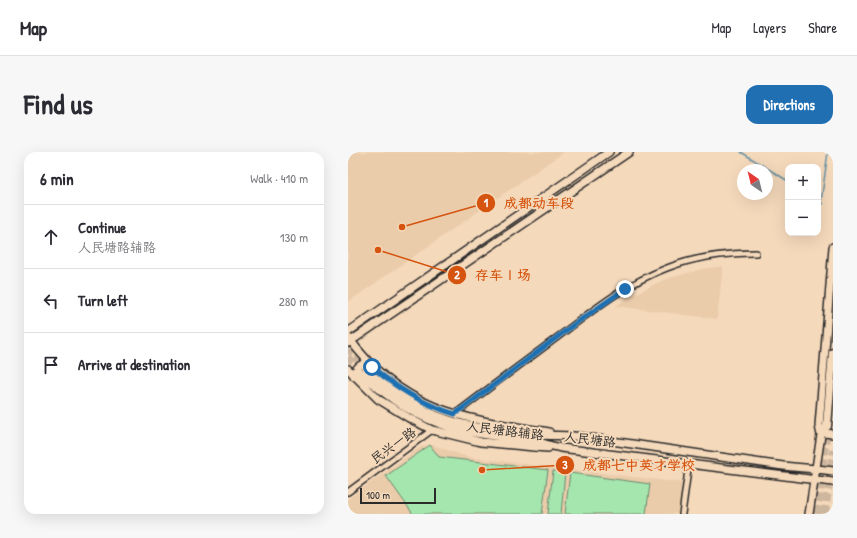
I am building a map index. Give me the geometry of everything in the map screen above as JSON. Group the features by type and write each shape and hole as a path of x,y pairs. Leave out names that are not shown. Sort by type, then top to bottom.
{"main road":[{"path":"348,332 609,152"},
{"path":"349,340 630,152"},
{"path":"833,247 823,426 824,433 833,434"},
{"name":"人民塘路辅路","path":"349,340 378,399 432,430 481,442 534,448 561,448"},
{"path":"809,514 833,353"},
{"name":"人民塘路辅路","path":"348,369 363,370 391,382 408,395 439,410 481,422 575,436"},
{"name":"人民塘路","path":"363,370 403,399 425,412 454,422 490,430 540,435 575,436 778,466 833,471"},
{"name":"人民塘路","path":"363,370 372,383 401,404 420,416 453,429 485,435 534,441 561,448 833,482"}],"street":[{"path":"455,414 576,323 638,281 667,268 696,258 727,253 756,253"},
{"name":"民兴一路","path":"348,492 432,430"},
{"path":"682,514 689,463"}],"shaded area":[{"path":"348,152 564,152 348,302"},
{"path":"723,266 717,319 616,306 627,298 663,280 702,269"},
{"path":"433,445 468,457 684,483 679,514 348,514 348,499 420,447"}],"green space":[{"path":"430,445 439,457 548,470 542,514 413,514 386,476"},
{"path":"553,471 565,472 561,514 548,514"},
{"path":"570,473 650,484 646,514 565,514"}],"waterway":[{"path":"741,152 785,179"},
{"path":"821,202 828,152"}],"tunnel":[{"path":"348,349 365,368"},
{"path":"348,357 361,372"},
{"path":"817,514 827,427"},
{"path":"825,514 833,450"}],"place":[{"name":"成都动车段","path":"402,227"},
{"name":"存车Ⅰ场","path":"378,250"},
{"name":"成都七中英才学校","path":"482,470"}],"route":[{"path":"372,367 408,395 439,410 455,414 576,323 625,289"}]}
